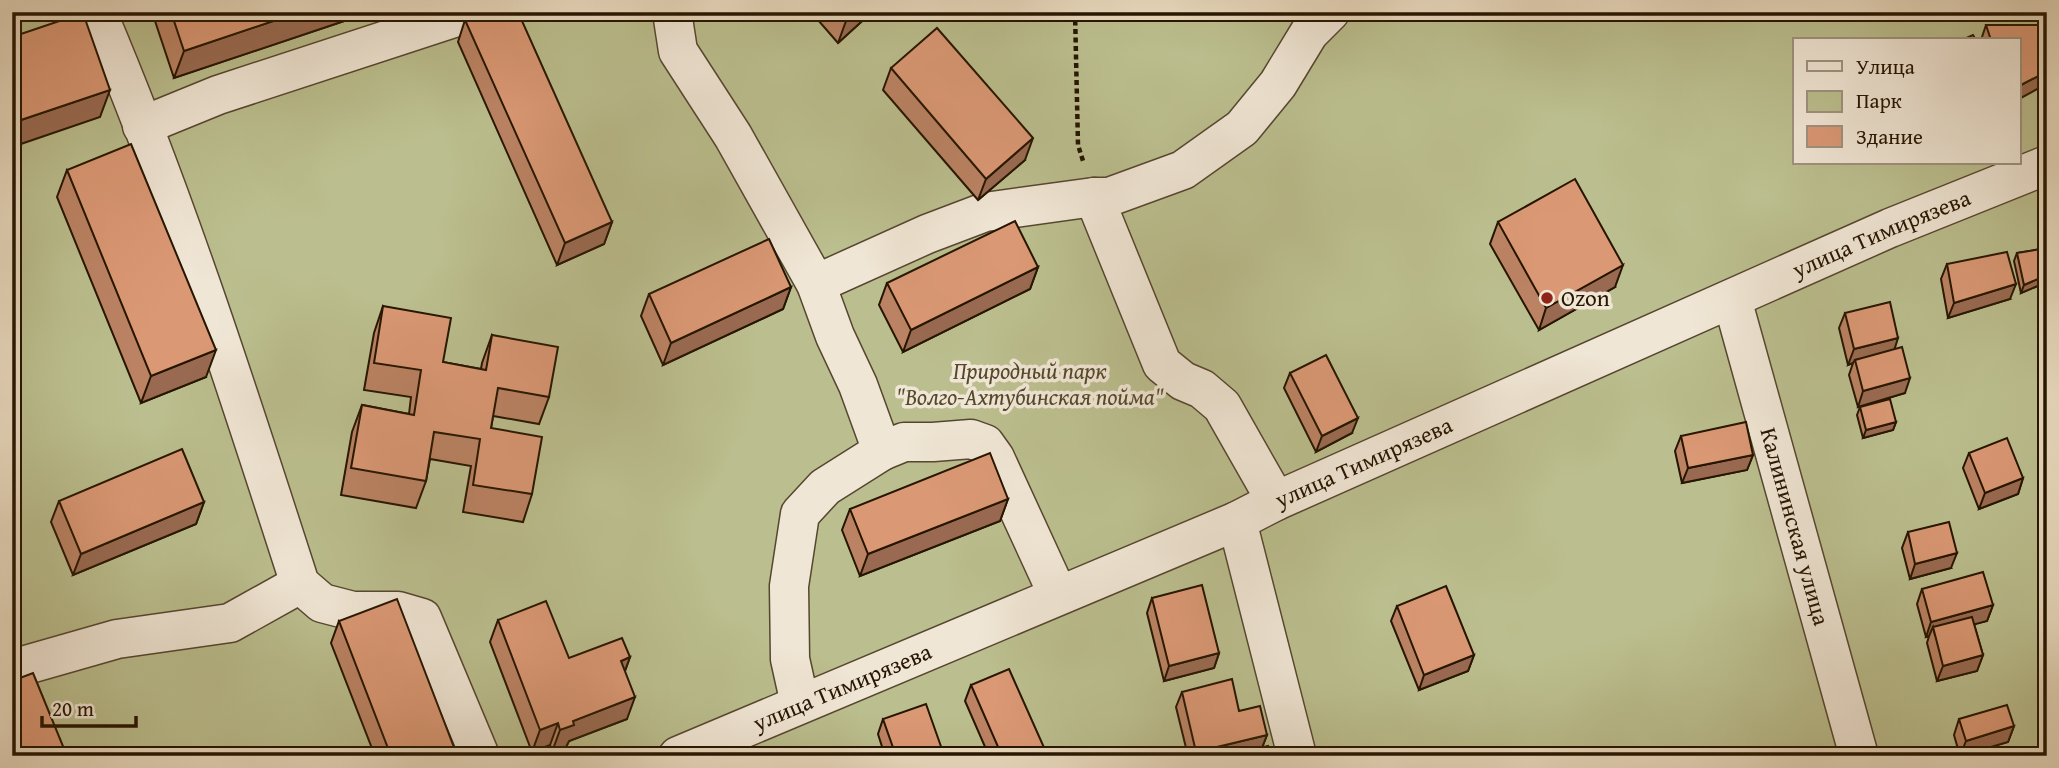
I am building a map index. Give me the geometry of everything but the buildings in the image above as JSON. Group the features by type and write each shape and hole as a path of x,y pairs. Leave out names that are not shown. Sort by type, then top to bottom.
{"street":[{"path":"97,12 120,66 196,270 300,584 322,603 332,606 353,611 398,611 422,618 481,756"},
{"path":"142,126 218,95 472,12"},
{"path":"672,12 678,51 733,136 816,284 882,451"},
{"path":"816,284 927,234 985,212 1109,197 1183,170 1242,128 1278,84 1309,33 1330,12"},
{"name":"улица Тимирязева","path":"678,756 716,748 800,704 1237,521 1276,501 1890,228 2047,165"},
{"path":"1094,197 1162,364 1183,381 1202,389 1222,406 1276,501"},
{"name":"Калининская улица","path":"1732,299 1859,756"},
{"path":"800,704 790,659 789,586 800,514 825,487 882,451 904,442 971,439 985,444 995,458 1058,595"},
{"path":"1237,521 1297,756"},
{"path":"12,669 117,639 230,623 300,584"}],"path":[{"path":"1075,12 1078,145 1094,197"}],"green space":[{"name":"Природный парк \"Волго-Ахтубинская пойма\"","path":"12,12 2047,12 2047,756 12,756"}],"place":[{"name":"Ozon","path":"1547,298"}]}
